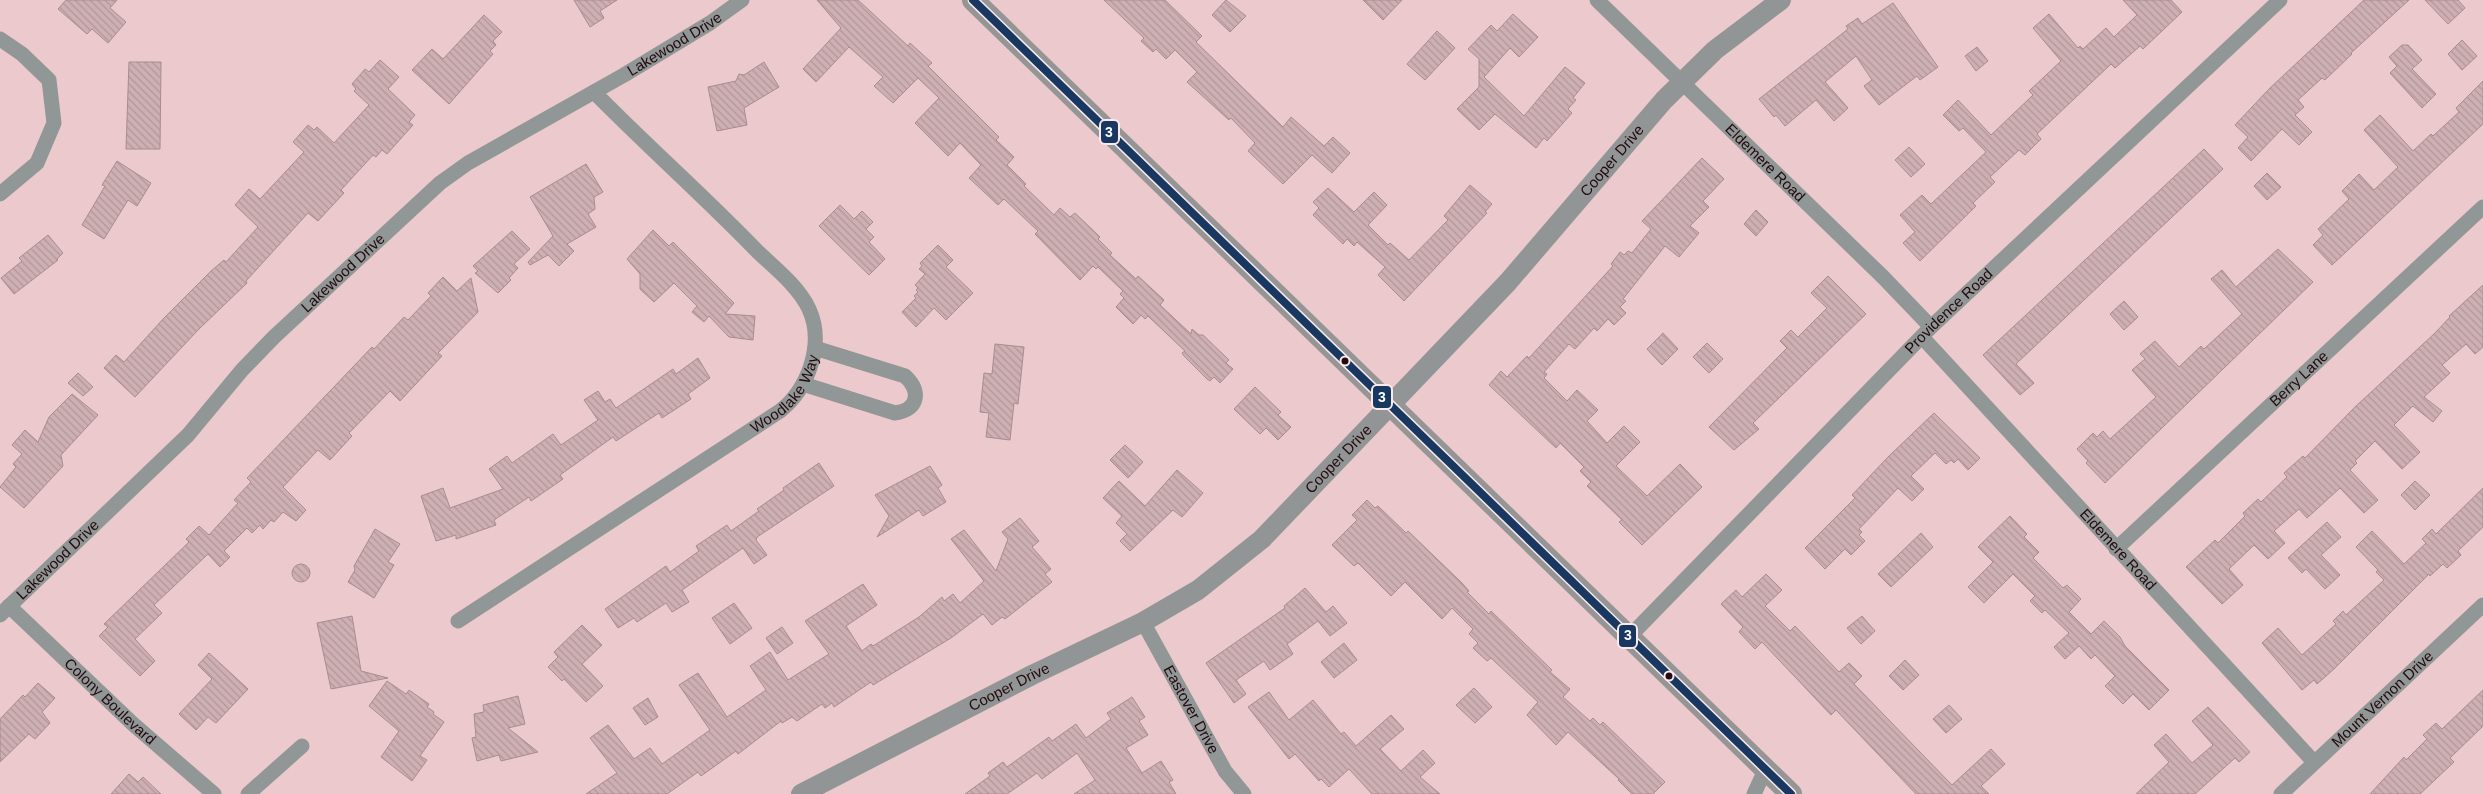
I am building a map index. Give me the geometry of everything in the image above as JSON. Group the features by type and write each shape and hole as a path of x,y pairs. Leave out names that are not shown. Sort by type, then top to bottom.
{"main road":[{"path":"973,0 1791,794"}],"street":[{"name":"Lakewood Drive","path":"5,611 188,435 242,370 274,337 440,183 468,162 594,92 710,23 742,0"},
{"name":"Eldemere Road","path":"1597,0 1883,277 1927,332 2116,549 2314,762"},
{"name":"Cooper Drive","path":"808,792 1032,675 1143,622 1198,590 1262,539 1392,406 1521,268 1636,131 1681,82 1715,50 1781,0"},
{"name":"Providence Road","path":"1630,636 1927,332 2280,0"},
{"path":"0,39 22,54 49,80 54,123 38,163 0,194"},
{"name":"Woodlake Way","path":"458,621 792,402 803,384 815,348 809,308 793,287 717,209 594,92"},
{"name":"Berry Lane","path":"2116,549 2483,208"},
{"path":"803,384 895,413 904,412 913,405 916,393 912,383 905,376 815,348"},
{"name":"Mount Vernon Drive","path":"2281,794 2483,605"},
{"name":"Colony Boulevard","path":"5,611 214,794"},
{"name":"Eastover Drive","path":"1143,622 1225,771 1244,794"},
{"path":"248,794 302,746"},
{"path":"1754,794 1765,770"}],"building":[{"path":"66,0 117,0 110,8 126,22 108,43 92,29 87,34 58,9"},
{"path":"574,0 617,0 600,11 604,18 590,27"},
{"path":"817,0 858,0 908,46 910,43 932,63 928,66 999,137 996,140 1014,157 1007,165 1026,184 1024,186 1054,215 1060,208 1070,217 1075,213 1100,237 1098,239 1112,253 1110,255 1136,279 1138,276 1164,300 1160,305 1191,334 1192,329 1199,335 1203,335 1229,360 1226,363 1233,369 1220,383 1214,377 1210,381 1207,379 1184,356 1182,353 1185,351 1148,316 1145,319 1141,315 1133,324 1116,307 1124,298 1120,294 1123,291 1098,267 1096,269 1093,266 1080,280 1035,234 1038,231 1004,199 998,205 969,178 981,165 960,143 948,156 915,123 939,98 918,78 893,103 874,86 883,77 849,47 816,82 803,69 841,28"},
{"path":"1104,0 1165,0 1202,36 1196,42 1283,127 1291,117 1324,146 1333,137 1350,153 1332,173 1312,155 1283,184 1248,151 1255,143 1231,118 1229,120 1187,82 1197,72 1175,50 1166,59 1156,49 1153,52 1141,41 1144,38"},
{"path":"1226,0 1246,16 1230,32 1212,15"},
{"path":"1363,0 1402,0 1383,20"},
{"path":"2123,0 2171,0 2182,12 2143,49 2140,46 2115,68 2111,64 2037,134 2041,139 2025,155 2019,150 1990,177 1995,182 1973,203 1976,206 1920,261 1903,243 1915,232 1900,215 1922,195 1931,204 1986,152 1963,128 1959,131 1943,115 1958,100 1991,135 2033,95 2029,91 2061,61 2033,28 2049,14 2078,48 2080,46 2083,49 2106,28 2114,37 2137,15"},
{"path":"2364,0 2409,0 2351,53 2325,80 2322,78 2298,100 2304,107 2295,115 2312,132 2299,145 2282,129 2251,161 2238,148 2248,137 2235,125 2270,88"},
{"path":"2425,0 2458,0 2465,8 2448,24"},
{"path":"1893,3 1938,67 1920,80 1917,76 1879,105 1864,86 1872,80 1856,56 1825,82 1848,108 1834,121 1816,100 1785,126 1776,115 1774,117 1759,99 1848,29 1846,26 1858,18 1862,24"},
{"path":"1513,14 1538,37 1519,57 1510,48 1484,77 1524,116 1565,67 1585,83 1573,98 1576,100 1568,109 1572,113 1547,141 1544,138 1536,148 1495,114 1479,130 1457,109 1479,87 1479,59 1468,49 1491,25 1497,31"},
{"path":"484,15 502,32 493,41 496,45 490,51 493,54 449,104 412,70 432,49 443,59"},
{"path":"1437,31 1455,48 1425,80 1407,64"},
{"path":"2462,40 2477,56 2462,70 2448,54"},
{"path":"2402,45 2408,45 2422,60 2412,69 2436,94 2422,108 2390,73 2397,66 2389,57"},
{"path":"1977,47 1988,61 1976,71 1965,56"},
{"path":"380,60 399,77 388,89 415,115 409,122 413,125 387,154 382,150 376,157 373,155 341,190 344,193 318,221 308,213 246,281 247,283 199,329 135,397 104,368 116,355 124,362 164,318 211,271 224,260 226,262 258,227 235,205 249,189 260,199 304,152 293,142 308,125 314,130 317,127 334,143 369,105 354,91 356,89 352,84 365,69 369,72"},
{"path":"129,62 161,62 160,149 126,149"},
{"path":"764,62 779,87 744,108 747,125 717,131 708,87 736,81 739,74 744,75"},
{"path":"2483,81 2483,124 2332,265 2313,245 2323,235 2318,229 2349,199 2342,191 2359,174 2374,190 2398,167 2364,130 2380,115 2413,151 2459,112 2456,108"},
{"path":"1909,147 1925,164 1911,177 1895,160"},
{"path":"2204,149 2223,169 2016,364 2034,383 2020,395 1983,355"},
{"path":"1702,158 1724,179 1703,201 1709,207 1690,226 1699,233 1679,257 1665,246 1623,299 1626,301 1620,307 1626,313 1614,325 1608,319 1597,331 1594,328 1575,349 1569,344 1544,372 1547,374 1544,378 1567,401 1577,390 1598,410 1587,421 1607,443 1624,426 1640,442 1616,466 1647,496 1680,464 1702,487 1642,545 1619,522 1622,520 1587,486 1591,482 1580,471 1584,467 1560,443 1556,448 1489,385 1501,371 1507,377 1527,356 1529,358 1613,266 1611,264 1620,252 1624,255 1628,251 1632,253 1651,229 1642,221"},
{"path":"117,161 151,183 137,206 128,200 104,239 82,225 105,186 102,185"},
{"path":"586,164 603,192 594,197 595,209 588,214 596,227 567,244 574,251 559,266 548,255 530,265 528,262 553,236 530,197"},
{"path":"2267,173 2281,187 2267,200 2254,186"},
{"path":"1470,185 1492,204 1485,212 1487,213 1404,301 1378,275 1385,267 1357,242 1354,246 1347,239 1343,244 1313,215 1319,208 1313,202 1328,188 1354,212 1374,192 1387,205 1368,225 1388,245 1390,243 1409,260 1448,220 1444,216"},
{"path":"840,205 854,219 862,211 873,222 866,229 874,237 869,242 885,259 869,275 819,226"},
{"path":"1756,210 1768,222 1756,236 1744,224"},
{"path":"653,230 669,246 673,242 734,303 725,314 755,316 753,340 729,337 709,316 704,322 692,312 697,306 674,283 654,302 640,289 640,274 627,259"},
{"path":"512,231 530,249 514,264 518,268 509,278 511,280 498,293 475,273 478,271 473,266"},
{"path":"48,235 63,253 58,260 14,294 1,278 22,261 19,258"},
{"path":"938,245 953,260 946,267 973,293 946,320 934,308 916,327 902,312 916,298 914,296 918,292 916,290 918,288 915,285 925,274 919,269 922,266 920,263"},
{"path":"2278,249 2313,282 2105,483 2086,463 2088,461 2077,449 2093,433 2097,437 2103,431 2110,439 2156,397 2132,370 2145,359 2140,354 2155,341 2179,367 2201,346 2204,349 2242,314 2211,279 2222,270 2236,287"},
{"path":"1828,276 1866,314 1753,423 1759,429 1734,450 1709,427 1787,348 1780,341 1791,330 1798,337 1827,308 1811,293"},
{"path":"443,277 457,291 471,278 478,312 438,353 442,356 400,401 390,391 349,433 352,436 330,460 318,450 283,487 306,510 296,521 283,512 274,522 271,520 263,529 260,525 252,533 247,528 224,551 230,557 220,567 208,554 154,605 162,613 135,639 155,661 140,676 99,636 108,627 104,624 189,542 186,539 199,526 209,535 238,503 234,500 251,482 247,478 372,347 374,349 404,317 408,320 431,296 428,293"},
{"path":"2483,285 2483,347 2475,354 2466,344 2442,365 2450,373 2424,397 2442,411 2433,422 2413,406 2394,425 2420,452 2402,469 2375,441 2355,461 2357,463 2350,470 2378,500 2364,513 2340,488 2307,518 2299,509 2274,531 2285,543 2268,559 2254,545 2229,569 2243,585 2222,604 2186,567 2215,540 2218,543 2245,516 2243,513 2258,499 2261,502 2287,477 2284,473 2303,456 2305,458 2355,407 2435,333 2449,316"},
{"path":"2124,301 2138,317 2124,330 2110,314"},
{"path":"1663,333 1678,349 1662,365 1647,349"},
{"path":"1707,343 1723,359 1709,373 1693,357"},
{"path":"995,344 1024,347 1018,404 1014,403 1010,440 986,437 989,413 980,412 984,373 992,374"},
{"path":"698,358 710,378 688,394 691,399 662,418 659,413 616,441 613,437 560,475 563,479 531,501 529,497 494,520 496,525 456,539 456,535 436,541 421,496 443,488 450,508 503,489 489,469 507,456 512,463 553,434 561,445 598,420 584,400 598,391 605,402 610,399 616,408 673,369 676,374"},
{"path":"78,373 93,387 83,396 68,383"},
{"path":"1255,387 1281,412 1278,415 1291,427 1278,440 1266,428 1260,434 1234,409"},
{"path":"72,394 98,415 61,455 63,466 24,508 0,487 16,467 13,464 22,454 12,445 25,430 38,442 49,417"},
{"path":"1934,413 1980,458 1968,470 1958,459 1954,463 1951,460 1946,464 1935,453 1911,476 1924,489 1912,501 1898,488 1859,529 1862,532 1859,535 1865,541 1851,555 1845,549 1825,569 1805,548 1855,498 1852,495 1888,457"},
{"path":"1125,445 1143,462 1128,478 1110,460"},
{"path":"819,463 834,486 757,537 756,540 767,555 754,564 743,548 682,590 689,602 672,612 666,603 637,622 634,618 618,628 605,609 666,566 670,572 699,551 696,546 727,525 731,531 759,511 757,509 784,490 783,488"},
{"path":"930,466 942,485 938,488 946,502 923,516 919,510 877,537 889,516 875,495"},
{"path":"1177,470 1203,493 1182,517 1173,510 1130,551 1120,541 1127,534 1116,523 1122,516 1103,498 1119,481 1145,506"},
{"path":"2415,481 2430,495 2415,510 2401,495"},
{"path":"2483,488 2483,527 2458,551 2461,555 2447,568 2443,564 2430,576 2429,574 2334,669 2317,684 2314,680 2302,690 2262,643 2278,628 2302,655 2336,624 2333,621 2343,611 2346,615 2384,580 2376,572 2378,570 2356,547 2372,531 2404,564 2426,543 2422,539 2432,529 2436,534"},
{"path":"1367,500 1375,508 1378,506 1406,533 1408,531 1462,583 1469,591 1467,592 1489,614 1491,611 1552,670 1550,672 1570,689 1563,697 1590,721 1593,718 1600,725 1603,722 1665,782 1653,794 1632,794 1619,779 1568,732 1556,745 1527,715 1538,702 1491,658 1487,661 1473,648 1478,643 1469,634 1473,629 1452,608 1442,619 1405,582 1391,596 1358,563 1354,566 1332,545 1357,520 1352,515"},
{"path":"2010,516 2027,534 2024,537 2039,552 2033,558 2063,588 2067,585 2081,599 2069,612 2091,634 2104,621 2120,637 2125,646 2169,690 2149,710 2133,694 2123,704 2105,686 2115,676 2095,655 2091,659 2079,646 2065,659 2054,647 2069,633 2045,610 2042,613 2030,601 2035,596 2013,574 1984,603 1968,587 1993,562 1978,547"},
{"path":"1020,518 1039,541 1032,547 1051,569 1045,574 1052,582 1005,619 1002,617 992,625 983,614 951,638 873,685 871,682 834,707 832,703 825,708 822,704 797,721 792,717 782,723 781,721 738,754 736,751 701,776 698,772 667,794 586,794 617,773 590,738 608,725 634,759 650,748 662,764 710,730 679,685 698,673 727,717 766,690 750,666 770,652 788,680 829,654 805,621 863,584 877,605 846,626 862,651 871,644 873,646 919,617 942,597 944,601 953,594 960,603 984,581 951,539 964,530 996,571 1008,539 1002,532"},
{"path":"2327,522 2341,537 2321,555 2340,575 2325,589 2306,569 2302,573 2288,558"},
{"path":"375,529 400,544 388,562 394,565 374,598 348,582 355,570 354,566"},
{"path":"1921,533 1933,547 1891,587 1878,574"},
{"path":"301,564 307,567 310,573 307,579 301,582 295,579 292,573 295,567"},
{"path":"1766,574 1782,590 1765,606 1790,631 1795,626 1839,672 1849,663 1862,676 1854,684 1952,785 1991,749 2005,764 1981,786 1989,794 1916,794 1836,710 1831,715 1762,642 1755,649 1739,632 1743,627 1721,604 1736,590 1742,597"},
{"path":"1305,588 1326,612 1333,606 1347,623 1330,636 1318,621 1287,644 1293,654 1270,670 1264,661 1236,680 1246,694 1234,703 1206,663 1285,608 1284,606"},
{"path":"734,603 752,628 730,644 712,618"},
{"path":"352,616 361,671 388,678 331,689 317,623"},
{"path":"1862,616 1875,631 1861,644 1847,628"},
{"path":"582,625 602,645 582,664 603,686 586,702 564,679 562,681 548,667 558,657 554,652"},
{"path":"782,627 793,643 777,654 766,638"},
{"path":"1344,643 1357,660 1334,678 1321,662"},
{"path":"209,653 248,689 216,723 208,717 196,730 179,714 212,679 198,665"},
{"path":"1905,660 1919,675 1903,690 1889,676"},
{"path":"387,681 406,694 409,690 429,704 427,707 444,722 420,756 427,760 412,781 381,757 399,731 369,706"},
{"path":"38,683 55,698 42,712 50,723 35,739 29,734 0,762 0,719 23,695 25,697"},
{"path":"1474,688 1492,707 1475,723 1456,705"},
{"path":"2483,690 2483,726 2450,758 2454,762 2420,794 2370,794 2404,757 2406,760 2427,739 2423,735 2436,723 2442,729"},
{"path":"1269,692 1289,720 1313,700 1341,734 1344,732 1356,746 1391,715 1404,729 1380,749 1401,771 1423,750 1435,763 1420,777 1440,794 1372,794 1349,769 1329,787 1321,779 1319,781 1295,754 1289,759 1248,707"},
{"path":"518,696 525,724 508,728 538,752 501,761 499,755 477,761 472,738 476,737 474,714 484,712 483,705"},
{"path":"1132,697 1145,717 1139,721 1148,735 1126,748 1142,773 1161,761 1173,780 1169,782 1176,794 1074,794 1095,780 1077,753 1042,779 1037,773 1007,794 965,794 990,776 988,773 1003,762 1007,767 1049,737 1052,741 1076,724 1086,738 1111,719 1107,713"},
{"path":"648,698 658,717 645,725 633,708"},
{"path":"1949,705 1962,719 1946,733 1933,719"},
{"path":"2208,707 2250,752 2239,762 2235,758 2195,794 2136,794 2169,762 2154,745 2166,734 2192,763 2213,745 2192,721"},
{"path":"129,774 138,782 143,777 161,794 111,794"}],"transit line":[{"name":"3","path":"973,0 1791,794"}]}
